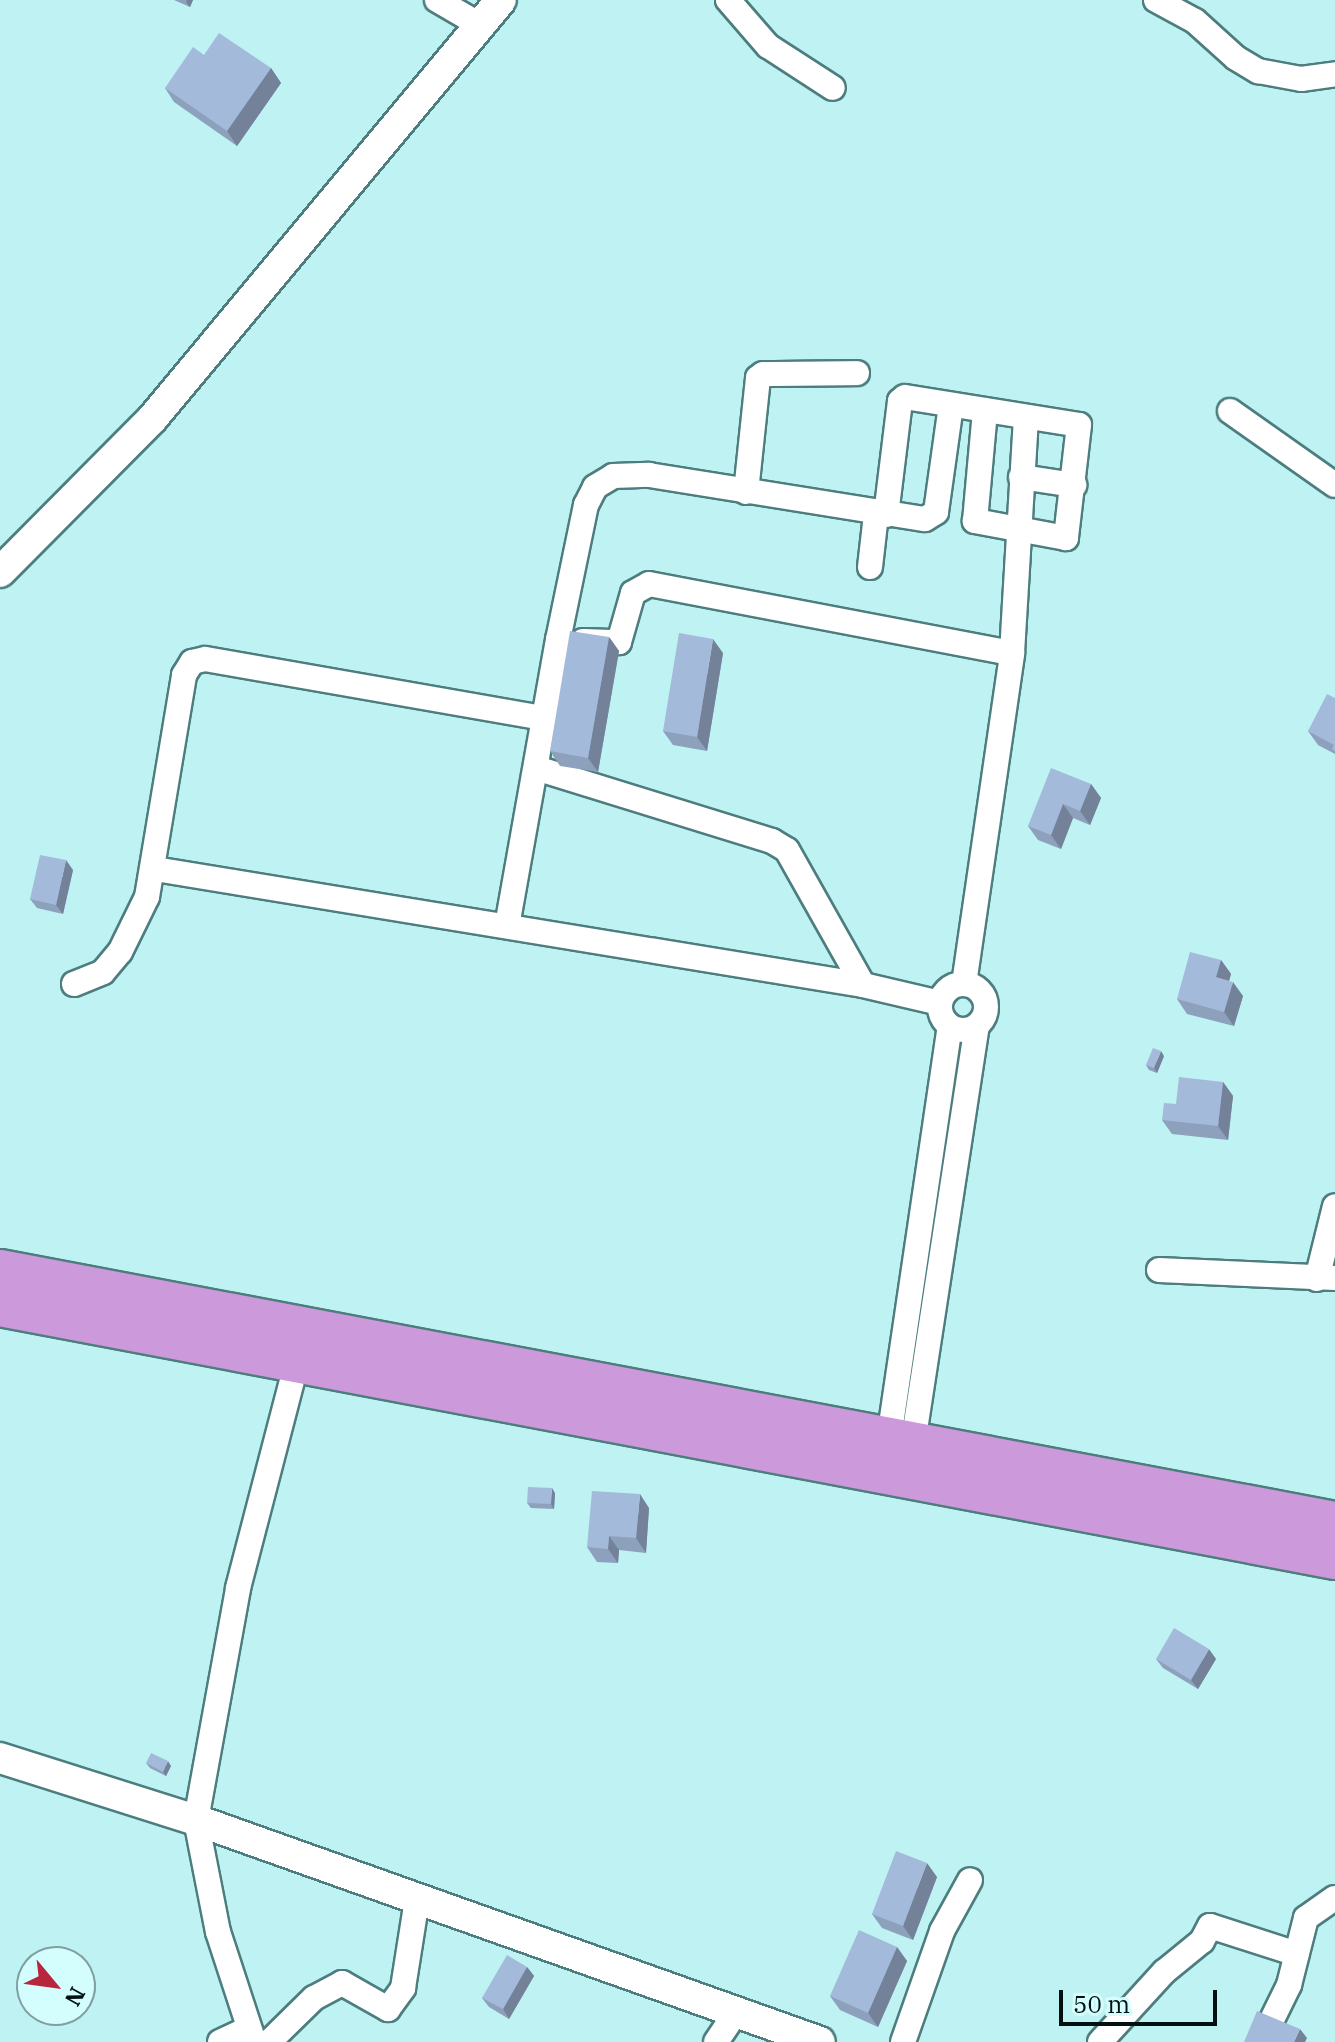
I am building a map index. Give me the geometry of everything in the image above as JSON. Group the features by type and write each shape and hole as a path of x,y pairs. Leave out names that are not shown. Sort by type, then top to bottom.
{"highway":[{"path":"0,1270 1335,1522"},
{"path":"0,1306 296,1366 1335,1559"}],"street":[{"path":"437,0 480,25"},
{"path":"0,572 152,419 501,0"},
{"path":"728,0 768,46 833,88"},
{"path":"1156,0 1195,21 1236,58 1258,71 1301,79 1335,74"},
{"path":"746,492 758,378 857,373"},
{"path":"870,567 900,401 905,397 1079,425 1066,538 975,521 985,411"},
{"path":"507,926 558,640 586,505 595,487 613,476 634,474 881,515 931,517 944,465 951,405"},
{"path":"1230,411 1335,485"},
{"path":"964,984 1012,653 1026,418"},
{"path":"944,465 978,470"},
{"path":"1021,477 1074,485"},
{"path":"558,640 619,642 633,593 649,584 1012,653"},
{"path":"74,984 103,972 120,952 155,869 184,675 192,662 205,659 544,718"},
{"path":"536,768 772,841 787,850 863,985"},
{"path":"155,869 863,985 940,1003"},
{"path":"901,1441 977,1026 985,1014 985,1000 977,989 964,984 948,989 940,1003 942,1017 950,1027 964,1031 977,1026"},
{"path":"901,1441 950,1027"},
{"path":"1159,1270 1326,1278 1335,1206"},
{"path":"220,2042 250,2036 204,1874 196,1820 238,1588 296,1366"},
{"path":"0,1758 196,1820 820,2042"},
{"path":"903,2042 942,1931 970,1880"},
{"path":"1261,2042 1289,1985 1306,1918 1335,1898"},
{"path":"269,2042 314,1998 342,1983 388,2009 403,1988 417,1900"},
{"path":"1100,2042 1164,1972 1202,1941 1210,1926 1297,1954"},
{"path":"716,2042 736,2012"}],"building":[{"path":"219,33 271,68 227,131 165,88 193,47 204,55"},
{"path":"570,631 609,637 588,758 550,751"},
{"path":"679,633 713,639 697,737 663,731"},
{"path":"1327,694 1335,698 1335,751 1332,749 1334,745 1308,731"},
{"path":"1051,768 1091,784 1080,811 1063,804 1051,835 1028,826"},
{"path":"40,855 66,860 56,905 30,899"},
{"path":"1190,952 1221,960 1216,977 1233,982 1224,1012 1177,999"},
{"path":"1153,1048 1161,1051 1154,1068 1146,1065"},
{"path":"1179,1077 1223,1082 1218,1126 1162,1120 1164,1103 1176,1104"},
{"path":"528,1487 552,1488 551,1504 527,1503"},
{"path":"592,1491 640,1494 636,1538 609,1536 608,1549 587,1547"},
{"path":"1174,1628 1209,1649 1191,1680 1156,1659"},
{"path":"151,1753 168,1761 163,1772 146,1763"},
{"path":"896,1851 927,1863 903,1926 872,1914"},
{"path":"859,1930 897,1947 868,2013 830,1996"},
{"path":"507,1955 527,1967 503,2009 482,1998"},
{"path":"1257,2011 1300,2029 1294,2042 1244,2042"}]}
